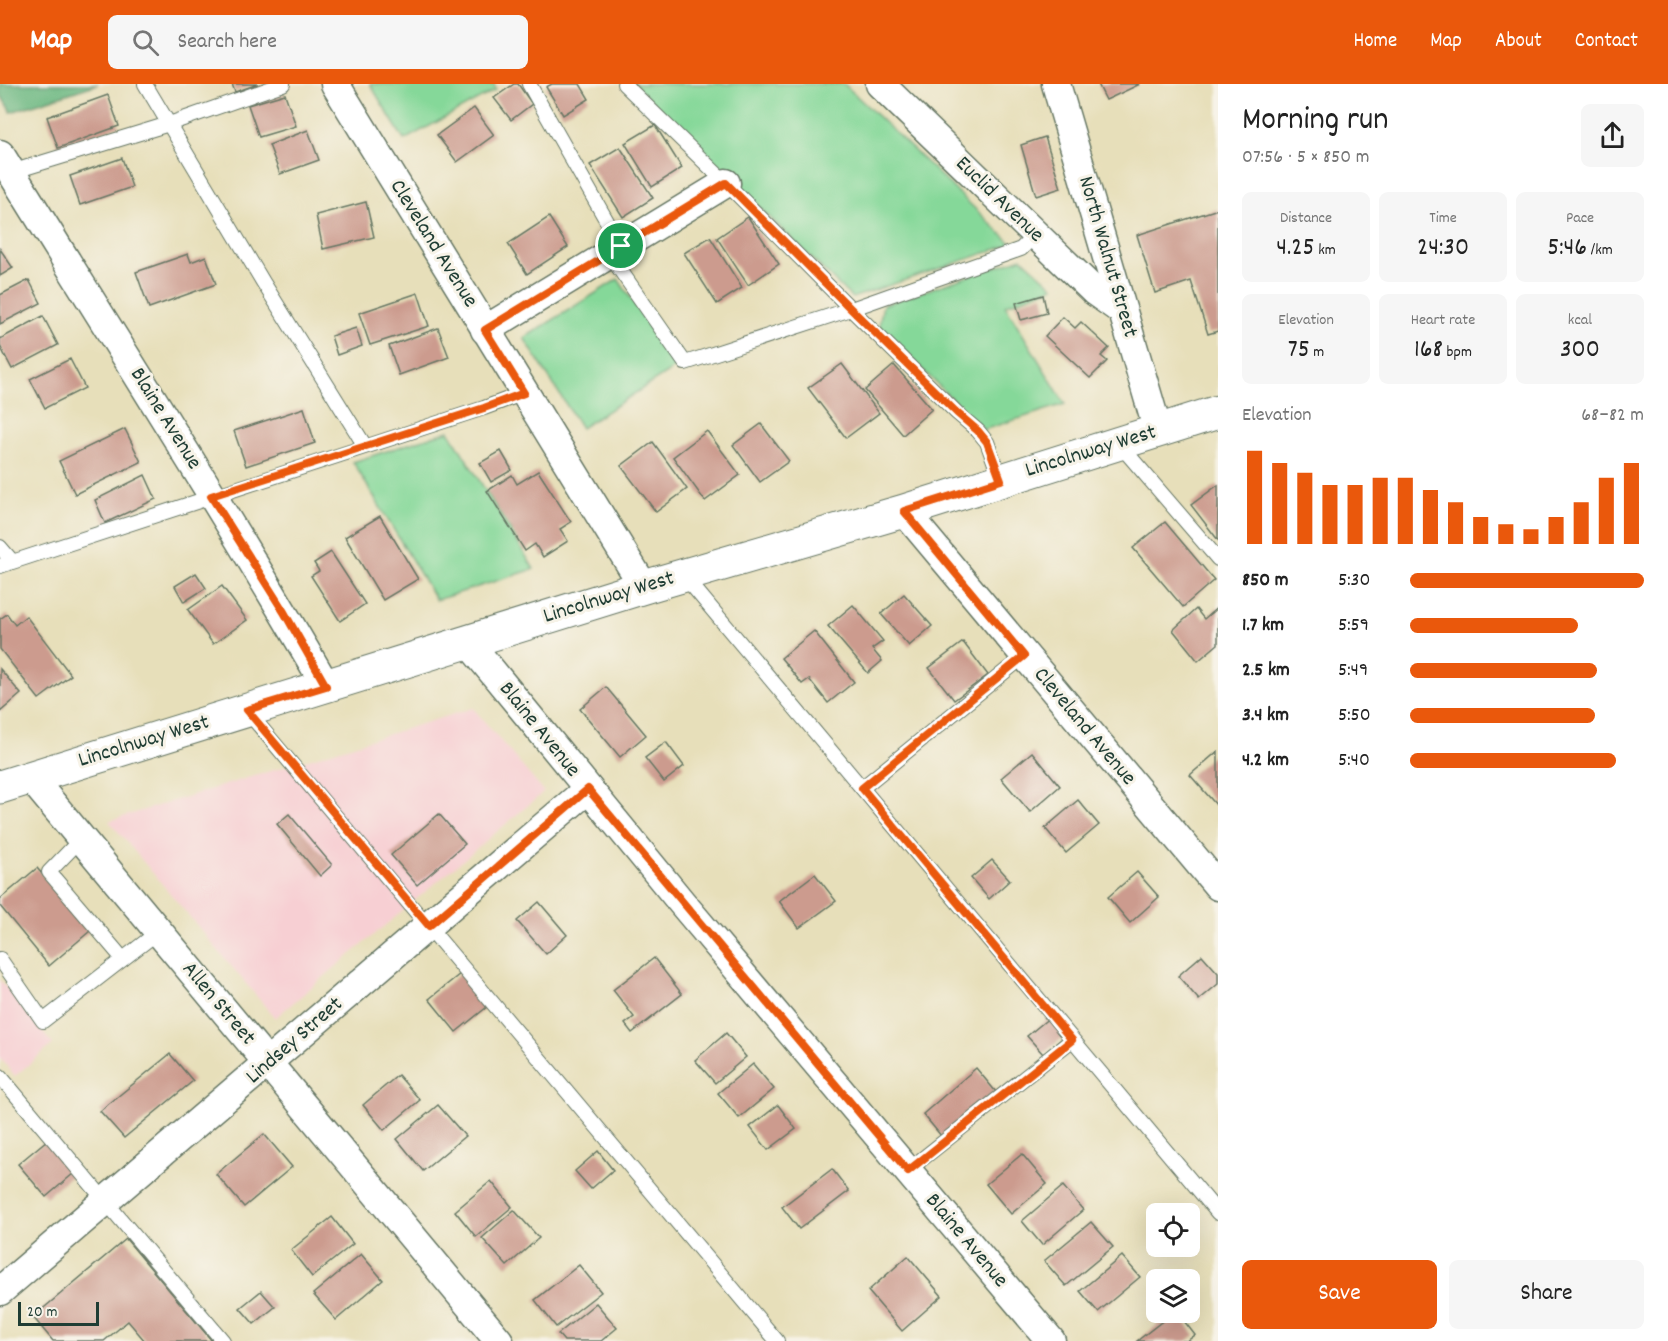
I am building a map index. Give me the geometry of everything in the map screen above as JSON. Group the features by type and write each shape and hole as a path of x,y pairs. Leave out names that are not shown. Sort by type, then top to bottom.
{"main road":[{"name":"Lincolnway West","path":"0,787 644,587 904,511 1218,412"}],"street":[{"name":"Cleveland Avenue","path":"334,84 644,587"},
{"name":"Euclid Avenue","path":"880,84 1094,291 1122,311"},
{"name":"North Walnut Street","path":"1056,84 1158,431"},
{"name":"Blaine Avenue","path":"4,167 284,612 326,686"},
{"path":"485,330 726,183"},
{"name":"Cleveland Avenue","path":"904,511 1218,886"},
{"name":"Blaine Avenue","path":"468,642 588,789 1051,1341"},
{"name":"Allen Street","path":"31,778 499,1341"},
{"name":"Lindsey Street","path":"0,1291 588,789"}],"lane":[{"path":"145,84 263,282 365,446"},
{"path":"4,167 169,124 283,84"},
{"path":"529,84 615,250 685,363 851,309 1021,249 1035,235"},
{"path":"624,84 957,413 978,431 987,442 1001,480"},
{"path":"0,547 6,563 524,393"},
{"path":"1119,443 1218,559"},
{"path":"684,575 1218,1213"},
{"path":"862,788 1024,656"},
{"path":"247,710 777,1341"},
{"path":"81,839 49,872 123,959"},
{"path":"0,959 44,1021 158,932"},
{"path":"908,1171 1072,1040"},
{"path":"0,1076 223,1341"}],"shaded area":[{"path":"473,708 544,792 275,1018 109,821"},
{"path":"0,980 53,1044 15,1076 0,1058"}],"green space":[{"path":"0,84 98,84 11,112 0,94"},
{"path":"370,84 494,84 496,90 404,140"},
{"path":"634,84 844,84 1012,244 852,298"},
{"path":"1022,258 1054,287 1005,305 1065,404 983,430 879,326 883,305"},
{"path":"618,279 676,367 581,428 524,338"},
{"path":"449,431 534,569 436,600 353,462"}],"building":[{"path":"232,84 258,84 235,92"},
{"path":"514,84 518,84 532,104 511,120 494,98"},
{"path":"552,84 580,84 589,99 563,115 546,87"},
{"path":"1098,84 1140,84 1106,100"},
{"path":"285,94 296,126 259,137 248,105"},
{"path":"108,95 119,126 58,148 47,117"},
{"path":"474,108 494,135 457,162 437,135"},
{"path":"655,125 682,168 652,187 625,143"},
{"path":"308,130 319,160 280,174 269,145"},
{"path":"1045,137 1061,188 1036,196 1021,145"},
{"path":"620,147 653,198 623,217 590,165"},
{"path":"122,158 132,187 80,205 70,176"},
{"path":"366,202 374,237 323,249 316,215"},
{"path":"1218,209 1218,331 1208,334 1191,281 1155,293 1137,235"},
{"path":"549,217 568,247 527,274 508,244"},
{"path":"748,217 779,264 748,285 717,238"},
{"path":"710,237 742,288 717,304 684,253"},
{"path":"0,249 13,268 0,276"},
{"path":"188,254 191,262 206,256 216,284 149,308 136,272"},
{"path":"29,280 41,303 0,324 0,295"},
{"path":"418,293 429,326 370,345 359,313"},
{"path":"1043,295 1047,313 1021,320 1016,303"},
{"path":"43,316 58,345 12,369 0,346 0,339"},
{"path":"1063,317 1075,328 1081,322 1109,348 1101,356 1107,361 1090,378 1045,336"},
{"path":"356,328 362,346 337,355 331,336"},
{"path":"438,328 449,357 399,375 389,346"},
{"path":"70,359 85,388 45,408 30,379"},
{"path":"842,364 879,413 846,438 808,388"},
{"path":"894,365 932,409 903,435 865,390"},
{"path":"304,408 315,443 246,466 234,431"},
{"path":"761,424 789,461 760,482 733,445"},
{"path":"125,429 141,462 75,494 59,461"},
{"path":"707,431 740,475 705,501 673,457"},
{"path":"653,442 687,489 656,512 621,466"},
{"path":"501,451 512,470 491,482 480,463"},
{"path":"538,471 571,522 560,529 568,541 543,557 535,544 525,551 487,491 512,475 517,484"},
{"path":"145,475 156,499 105,523 95,500"},
{"path":"1218,485 1218,540 1191,505"},
{"path":"380,516 418,579 383,600 345,537"},
{"path":"1165,522 1214,580 1183,607 1133,548"},
{"path":"331,552 365,604 340,621 311,576 319,571 314,563"},
{"path":"196,573 206,588 184,602 175,586"},
{"path":"222,586 247,620 213,644 188,610"},
{"path":"904,594 932,626 909,646 881,614"},
{"path":"853,605 883,641 872,649 882,661 868,673 828,626"},
{"path":"1218,607 1218,644 1198,661 1173,630 1196,609 1204,619"},
{"path":"7,614 15,625 26,616 71,675 39,699 0,649 0,619"},
{"path":"814,631 854,682 828,703 809,679 802,684 781,658"},
{"path":"963,642 988,675 954,700 929,668"},
{"path":"0,669 21,694 0,712"},
{"path":"606,687 646,735 620,757 580,709"},
{"path":"666,742 684,766 664,782 645,758"},
{"path":"1218,751 1218,807 1190,775"},
{"path":"1032,752 1060,786 1030,812 1001,778"},
{"path":"1078,800 1099,825 1066,853 1045,828"},
{"path":"289,814 332,865 320,876 277,824"},
{"path":"439,814 465,844 417,885 391,855"},
{"path":"992,860 1010,880 989,899 971,878"},
{"path":"37,868 90,931 49,966 0,906 0,899"},
{"path":"1137,872 1159,897 1130,923 1108,897"},
{"path":"815,874 836,901 799,928 779,901"},
{"path":"539,902 567,935 546,954 517,921"},
{"path":"1202,955 1218,973 1218,984 1199,1000 1178,976"},
{"path":"654,958 682,994 632,1033 625,1024 634,1017 613,990"},
{"path":"460,974 487,1007 456,1032 429,999"},
{"path":"1050,1017 1066,1035 1043,1054 1027,1036"},
{"path":"726,1033 746,1057 715,1083 695,1060"},
{"path":"170,1054 193,1081 124,1138 100,1111"},
{"path":"753,1064 774,1089 739,1118 718,1093"},
{"path":"976,1068 996,1092 942,1137 923,1114"},
{"path":"398,1075 420,1100 384,1130 363,1105"},
{"path":"438,1105 465,1136 423,1171 397,1139"},
{"path":"778,1105 796,1129 768,1150 750,1127"},
{"path":"264,1134 292,1167 244,1207 216,1174"},
{"path":"47,1140 74,1173 46,1197 18,1164"},
{"path":"598,1151 613,1170 591,1189 575,1171"},
{"path":"1022,1154 1047,1184 1011,1214 986,1184"},
{"path":"832,1169 849,1191 799,1229 782,1207"},
{"path":"491,1181 512,1207 476,1237 455,1211"},
{"path":"1063,1186 1083,1210 1042,1245 1022,1221"},
{"path":"514,1210 539,1238 507,1266 482,1238"},
{"path":"332,1217 353,1244 312,1277 291,1250"},
{"path":"1091,1222 1113,1247 1066,1286 1044,1261"},
{"path":"126,1239 212,1341 145,1341 128,1321 104,1341 53,1341 33,1317"},
{"path":"361,1254 383,1280 336,1320 313,1294"},
{"path":"908,1256 942,1296 902,1331 868,1291"},
{"path":"1122,1256 1140,1277 1098,1312 1080,1291"},
{"path":"579,1265 601,1292 556,1327 535,1300"},
{"path":"261,1291 275,1307 254,1324 240,1308"},
{"path":"596,1303 617,1328 601,1341 564,1341 558,1334"},
{"path":"1160,1323 1186,1323 1195,1335 1187,1341 1137,1341"}],"route":[{"path":"726,183 851,309 978,431 987,442 1001,480 904,511 1024,656 862,788 1072,1040 908,1171 588,789 429,926 247,710 326,686 284,612 211,496 524,393 485,330 621,246 726,183"}]}
